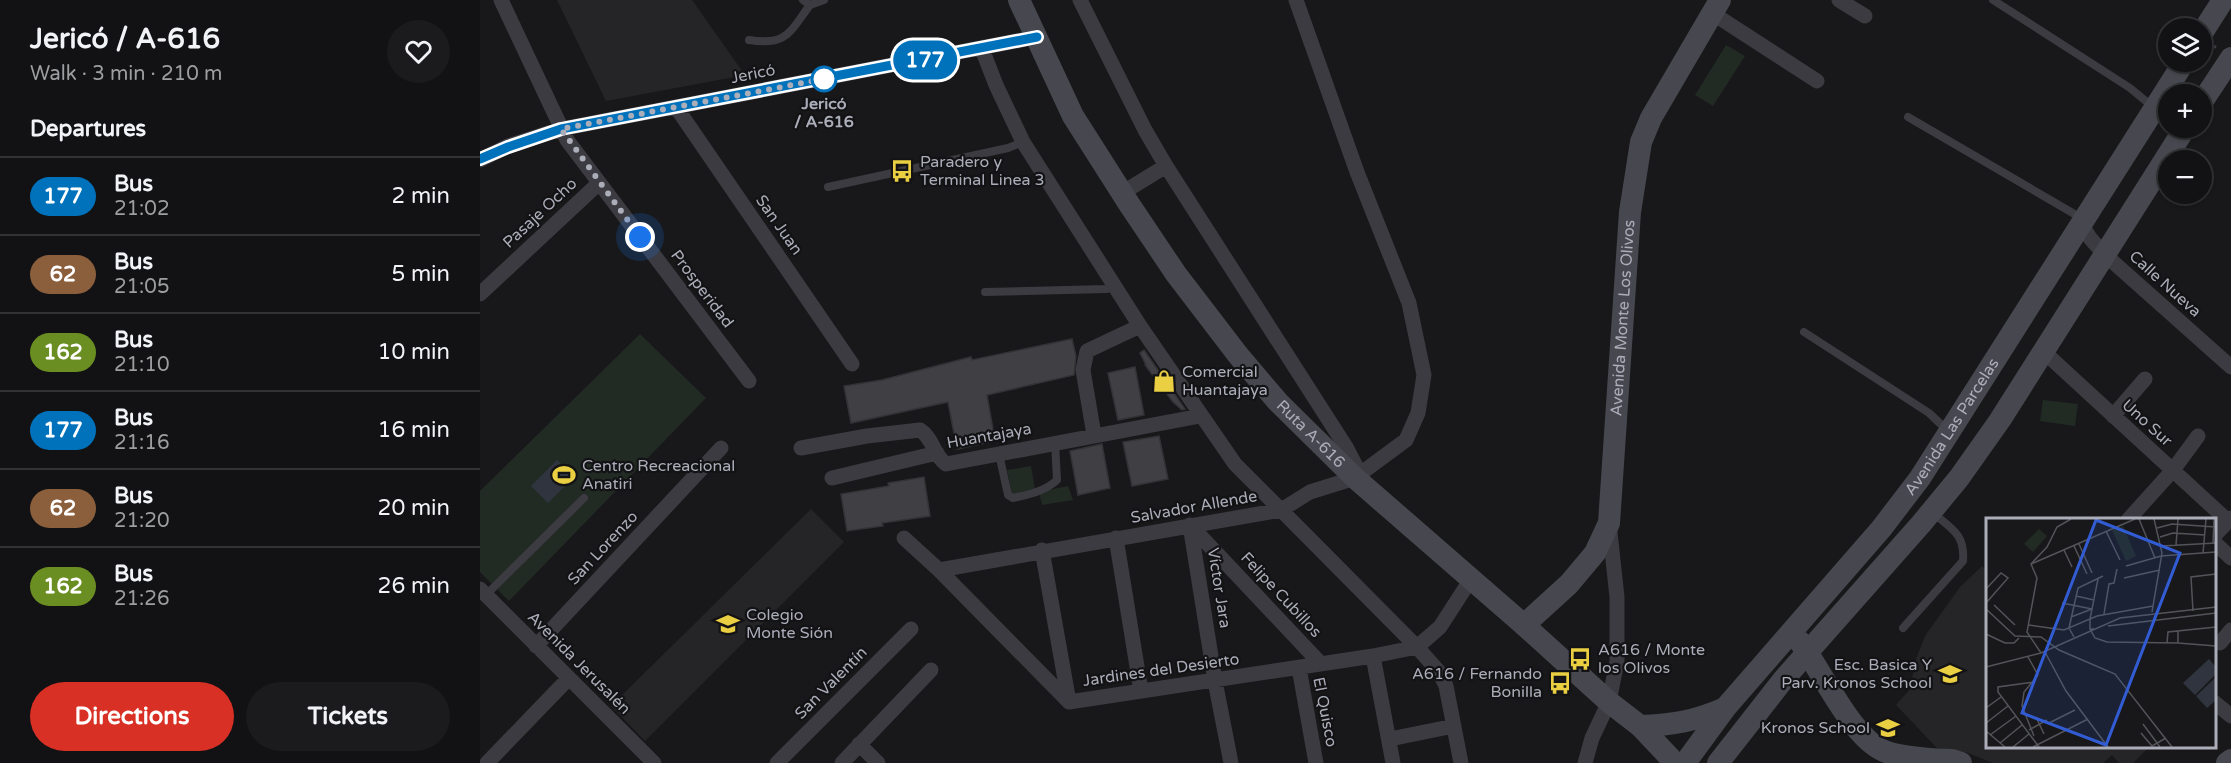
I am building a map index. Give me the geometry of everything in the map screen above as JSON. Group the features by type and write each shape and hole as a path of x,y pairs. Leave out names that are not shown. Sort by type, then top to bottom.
{"main road":[{"name":"Ruta A-616","path":"1019,0 1073,116 1176,274 1238,355 1286,410 1471,579 1609,702 1640,726 1675,763"},
{"path":"2207,84 2218,44 2223,0"},
{"name":"Avenida Monte Los Olivos","path":"1524,625 1569,584 1594,553 1609,523 1630,212 1641,142 1651,118 1716,7"},
{"name":"Avenida Las Parcelas","path":"1684,763 1726,707 1887,522 1920,478 2154,108 2186,72"},
{"name":"Avenida Las Parcelas","path":"1718,763 1807,652 1932,512 1980,449 2179,138"},
{"path":"1791,631 1854,725 1879,757 1912,756 1956,762"},
{"path":"1640,726 1670,725 1689,721 1726,707"},
{"path":"2227,763 2231,760"}],"street":[{"name":"Prosperidad","path":"501,0 561,129 599,183 749,381"},
{"path":"1080,0 1145,130 1166,166 1346,447 1358,476"},
{"path":"982,49 1023,142 1140,326 1235,465 1281,510 1310,492 1358,476 1406,440 1418,413 1424,375 1409,303 1357,172 1296,0"},
{"path":"1839,0 1865,16"},
{"path":"1716,7 1817,81"},
{"name":"Jericó","path":"481,158 517,143 561,129 1037,37"},
{"name":"San Juan","path":"676,107 852,364"},
{"path":"1122,193 1166,166"},
{"name":"Pasaje Ocho","path":"480,294 599,183"},
{"name":"Calle Nueva","path":"2082,221 2090,238 2104,254 2231,367"},
{"path":"1094,435 1083,370 1087,351 1140,326"},
{"name":"Uno Sur","path":"2043,351 2230,519"},
{"path":"2113,416 2145,379"},
{"name":"Huantajaya","path":"801,448 920,429 928,436 941,461 946,464 1200,416"},
{"path":"2130,518 2173,470 2198,436"},
{"name":"San Lorenzo","path":"536,646 721,448"},
{"path":"831,478 937,453"},
{"name":"Salvador Allende","path":"939,570 1042,550 1281,510 1417,647 1443,678 1461,763"},
{"path":"2216,534 2230,519"},
{"path":"1585,763 1592,738 1609,702 1617,661 1615,564 1609,523"},
{"name":"Felipe Cubillos","path":"1190,525 1321,664"},
{"name":"Víctor Jara","path":"1190,525 1215,681 1231,763"},
{"name":"Jardines del Desierto","path":"904,538 939,570 1069,702 1299,668 1417,647"},
{"path":"1116,538 1141,692"},
{"path":"2216,544 2231,558"},
{"path":"1042,550 1069,702"},
{"path":"1417,647 1440,627 1471,579"},
{"name":"Avenida Jerusalén","path":"483,592 654,763"},
{"name":"San Valentín","path":"777,763 911,629"},
{"path":"2220,643 2231,630"},
{"path":"1373,656 1393,763"},
{"name":"El Quisco","path":"1299,668 1316,763"},
{"path":"842,763 930,670"},
{"path":"487,763 569,678"},
{"path":"2216,704 2231,716"},
{"path":"1390,739 1454,726"},
{"path":"859,744 878,763"}],"lane":[{"path":"749,40 768,43 789,34 806,3 824,0"},
{"path":"1993,0 2130,88 2154,108"},
{"path":"1908,117 2082,221"},
{"path":"828,187 1008,148 1023,142"},
{"path":"985,292 1106,290 1115,287"},
{"path":"1804,332 1929,413 1949,432"},
{"path":"999,454 1008,495 1013,498 1047,487 1057,480 1055,443"},
{"path":"483,592 584,498"},
{"path":"1903,628 1963,561 1962,540 1932,512"}],"shaded area":[{"path":"557,0 692,0 745,75 606,101"},
{"path":"1726,45 1745,56 1713,106 1695,95"},
{"name":"Centro Recreacional Anatiri","path":"640,334 706,398 509,601 480,572 480,491"},
{"path":"2043,400 2078,404 2075,426 2040,421"},
{"path":"557,460 574,477 548,503 531,486"},
{"path":"1031,466 1035,489 1012,495 1007,470"},
{"path":"1068,486 1073,500 1042,505 1039,492"},
{"name":"Colegio Monte Sión","path":"811,509 844,542 645,741 611,706"},
{"name":"Esc. Basica Y Parv. Kronos School","path":"1982,566 1986,570 1986,748 2148,748 2133,763 2119,763 2112,755 2103,763 1993,763 1968,753 1937,748 1896,705 1910,689 1916,659 1925,636 1960,587"}],"building":[{"path":"1072,339 1076,356 1074,375 987,395 995,441 957,449 948,402 851,423 844,386 882,380 971,357 972,360"},
{"name":"Comercial Huantajaya","path":"1144,350 1185,409 1182,410 1173,402 1145,365 1140,353"},
{"path":"1135,367 1144,415 1118,420 1108,373"},
{"path":"1159,436 1168,479 1132,486 1123,442"},
{"path":"1102,444 1110,488 1078,495 1070,451"},
{"path":"924,477 930,516 847,531 841,494"}],"bus line":[{"name":"177","path":"480,159 534,137 561,129 1037,37"}],"place":[{"name":"Jericó / A-616","path":"824,79"},
{"name":"Paradero y Terminal Linea 3","path":"902,171"},
{"name":"Comercial Huantajaya","path":"1164,381"},
{"name":"Centro Recreacional Anatiri","path":"564,475"},
{"name":"Colegio Monte Sión","path":"728,624"},
{"name":"A616 / Monte los Olivos","path":"1580,659"},
{"name":"Esc. Basica Y Parv. Kronos School","path":"1950,674"},
{"name":"A616 / Fernando Bonilla","path":"1560,683"},
{"name":"Kronos School","path":"1888,728"}],"route":[{"path":"640,237 561,129 829,78 824,79"}]}
